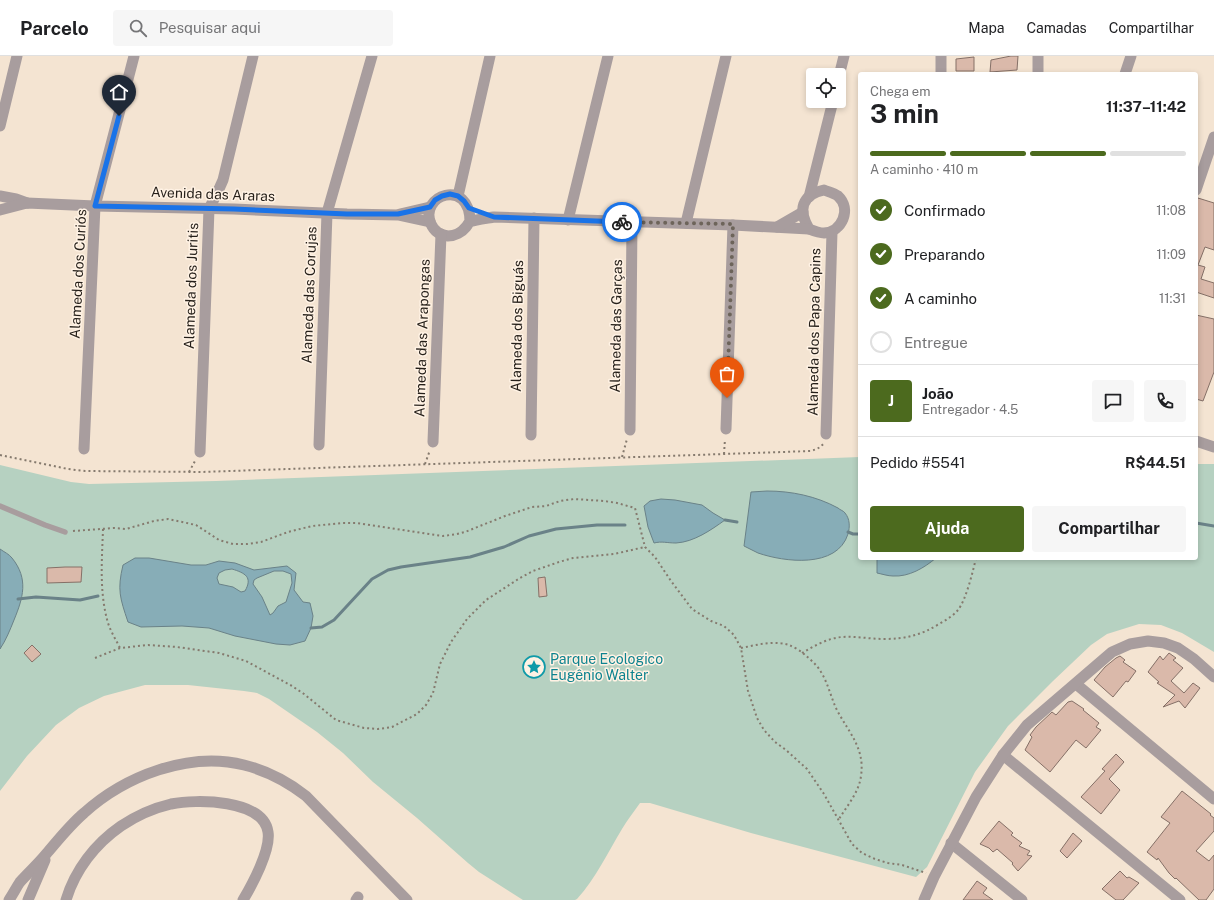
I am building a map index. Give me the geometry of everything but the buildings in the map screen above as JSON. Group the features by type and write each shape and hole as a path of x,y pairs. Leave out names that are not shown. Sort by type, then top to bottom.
{"street":[{"path":"0,126 17,56"},
{"name":"Alameda dos Curiós","path":"84,449 95,206 134,56"},
{"name":"Alameda dos Juritis","path":"200,452 209,208 223,180 253,56"},
{"name":"Alameda das Corujas","path":"319,445 327,213 372,56"},
{"path":"458,196 490,56"},
{"path":"568,220 608,56"},
{"path":"686,223 726,56"},
{"path":"841,68 844,56"},
{"path":"941,56 941,72"},
{"path":"1038,56 1038,72"},
{"path":"1126,72 1131,56"},
{"path":"809,197 831,108"},
{"path":"1198,184 1214,137"},
{"path":"470,222 469,208 458,196 450,194 442,196 435,200 430,207 429,215 432,227 448,236 462,232 470,222 494,217 733,224 809,229 824,233 832,232 839,227 843,220 845,212 844,204 839,197 832,192 824,190 816,192 809,197 804,204 802,212 809,229"},
{"path":"0,196 16,199 26,203"},
{"path":"0,210 26,203"},
{"name":"Avenida das Araras","path":"26,203 398,214"},
{"path":"398,214 430,207"},
{"path":"469,208 494,217"},
{"path":"777,227 802,212"},
{"path":"398,214 430,222"},
{"name":"Alameda dos Biguás","path":"531,435 534,218"},
{"name":"Alameda das Garças","path":"630,430 632,222"},
{"path":"726,429 733,224"},
{"name":"Alameda dos Papa Capins","path":"826,434 832,232"},
{"name":"Alameda das Arapongas","path":"433,442 442,234"},
{"path":"1198,441 1213,444"},
{"path":"924,900 951,843 976,797 1003,755 1027,725 1112,652 1130,644 1164,642 1178,648 1194,659 1214,677"},
{"path":"1076,684 1214,799"},
{"path":"1003,755 1180,900"},
{"path":"9,900 20,883 47,854 67,829 104,797 146,775 173,767 198,762 223,762 244,765 263,770 291,785 306,796 407,900"},
{"path":"66,900 72,881 88,857 121,826 155,809 170,805 196,802 236,806 256,814 265,822 268,833 268,842 263,860 243,900"},
{"path":"951,843 1022,900"},
{"path":"28,900 47,854"}],"lane":[{"path":"0,506 65,532"}],"path":[{"path":"724,454 726,429"},
{"path":"622,457 630,430"},
{"path":"0,455 68,469 103,472 201,472 811,451 822,446 826,434"},
{"path":"425,464 433,442"},
{"path":"65,532 114,528 126,529 154,521 168,520 196,525 219,540 232,544 261,542 288,532 312,526 342,523 357,523 443,536 465,532 532,507 546,506 560,501 588,499 617,503 635,508 645,547 655,557 692,609 711,621 724,626 734,635 741,648 748,691 757,718 764,730 775,742 807,769 824,794 852,844 862,853 874,859 902,865 934,877"},
{"path":"103,529 101,583 109,623 120,648"},
{"path":"95,658 120,648 148,645 177,647 232,656 246,661 292,686 336,720 364,728 378,729 405,721 417,714 426,705 433,693 440,664 451,642 467,619 486,600 527,575 559,562 573,558 621,553 645,547"},
{"path":"802,653 827,641 841,637 897,639 925,633 949,618 959,609 965,597 976,560"},
{"path":"741,648 763,643 790,645 813,662 822,673 838,712 859,749 862,763 861,778 856,791 839,819"}],"green space":[{"name":"Parque Ecologico Eugênio Walter","path":"858,457 858,560 1198,560 1198,464 1214,464 1214,652 1182,633 1161,625 1139,624 1107,634 1091,645 1008,726 975,772 927,867 916,877 751,833 650,803 640,803 624,826 596,874 577,899 523,900 479,872 373,782 343,753 317,732 269,699 257,693 188,685 145,685 104,696 79,708 56,725 27,756 0,791 0,465 71,482 89,484 216,481"}],"water":[{"path":"767,491 794,493 812,497 830,504 844,512 849,520 849,526 848,534 842,545 833,553 822,558 809,560 781,559 758,553 744,546 751,492"},
{"path":"661,499 702,505 725,520 696,538 676,543 654,543 648,527 644,506 650,501"},
{"path":"0,549 11,557 17,566 21,573 23,589 17,612 8,635 0,649"},
{"path":"135,558 149,558 191,565 206,565 219,561 235,563 254,570 287,566 296,573 294,590 303,602 310,603 313,616 311,628 305,641 290,645 276,644 235,636 209,628 182,626 141,627 128,622 123,606 120,594 120,581 123,565","holes":["232,569 241,572 248,579 245,591 241,592 233,587 219,584 217,578 219,573","274,571 283,571 291,574 292,583 286,602 278,606 270,615 262,597 253,584 254,580 257,578"]},
{"path":"877,560 933,560 916,571 905,575 893,576 877,573"}],"waterway":[{"path":"725,520 737,522"},
{"path":"1198,523 1214,526"},
{"path":"311,628 322,627 334,620 372,579 388,570 470,557 504,547 529,536 556,529 597,525 625,525"},
{"path":"848,532 858,534"},
{"path":"18,599 36,597 80,600 98,596"}],"way so far":[{"path":"622,222 733,224 727,398"}],"place":[{"name":"Parque Ecologico Eugênio Walter","path":"534,667"}],"route":[{"path":"119,116 95,206 209,208 347,214 398,214 430,207 435,200 450,194 458,196 469,208 494,217 622,222"}]}
